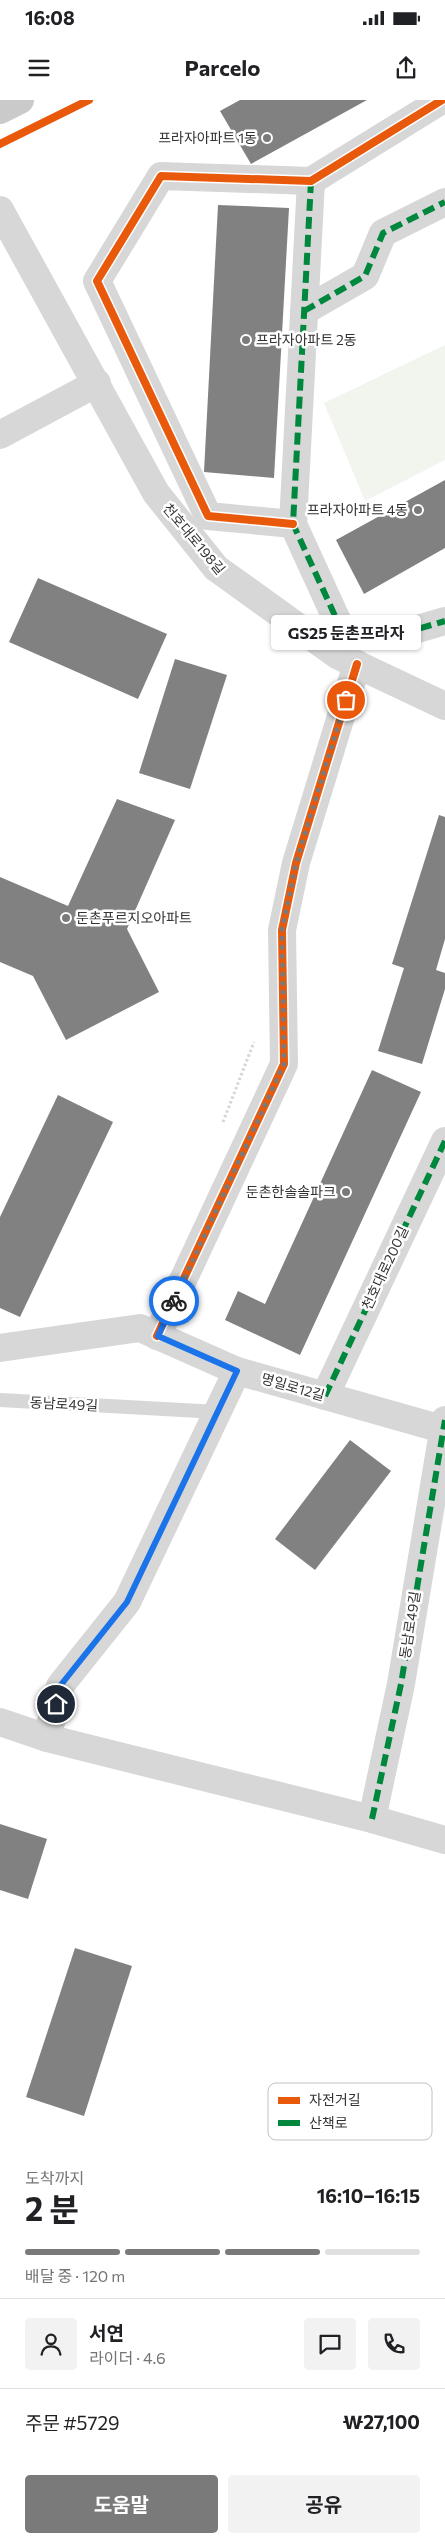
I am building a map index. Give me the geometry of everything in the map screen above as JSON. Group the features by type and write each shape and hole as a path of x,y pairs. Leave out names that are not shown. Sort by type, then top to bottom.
{"main road":[{"path":"0,110 20,100"}],"street":[{"path":"293,524 208,516 97,281 161,176 311,181 442,100"},
{"path":"311,181 293,524 342,632 396,635 445,621"},
{"path":"304,311 365,276 383,233 445,202"},
{"name":"천호대로198길","path":"0,210 156,493 216,568 337,655 445,706"},
{"path":"0,435 97,383"},
{"path":"158,1336 284,1064 282,930 296,863 357,664"},
{"name":"천호대로200길","path":"325,1396 445,1141"},
{"name":"명일로12길","path":"0,1348 140,1328 237,1371 325,1396 444,1424"},
{"path":"47,1738 60,1686 127,1602 237,1371"},
{"name":"동남로49길","path":"372,1819 401,1684 444,1424"},
{"path":"0,1722 47,1738 372,1819 445,1840"}],"lane":[{"name":"동남로49길","path":"0,1400 218,1412"}],"path":[{"path":"220,1130 256,1038"}],"shaded area":[{"path":"445,345 445,460 365,501 324,403"}],"building":[{"name":"프라자아파트 1동","path":"240,100 367,100 251,164 220,111"},
{"name":"프라자아파트 2동","path":"218,205 289,208 274,478 204,472"},
{"name":"프라자아파트 4동","path":"445,480 445,548 364,594 336,540"},
{"path":"38,578 167,634 138,699 9,642"},
{"path":"175,659 227,675 190,789 139,773"},
{"name":"둔촌푸르지오아파트","path":"117,799 175,820 127,929 159,992 66,1040 33,976 0,962 0,877 68,906"},
{"path":"439,815 445,817 445,939 436,970 445,973 445,989 422,1064 378,1051 404,968 392,964"},
{"name":"둔촌한솔솔파크","path":"372,1070 421,1092 300,1355 225,1320 238,1291 265,1304"},
{"path":"58,1095 113,1122 20,1317 0,1308 0,1217"},
{"path":"350,1440 391,1471 315,1570 275,1539"},
{"path":"0,1824 47,1839 28,1899 0,1890"},
{"path":"75,1948 132,1966 84,2116 26,2097"}],"marked path":[{"path":"311,181 293,524 342,631 397,635 445,621"},
{"path":"304,311 365,276 383,233 445,202"},
{"path":"325,1396 445,1141"},
{"path":"372,1819 401,1684 445,1420"}],"cycle path":[{"path":"0,144 89,100"},
{"path":"293,524 208,516 97,281 161,176 311,181 442,100"},
{"path":"157,1336 284,1064 282,930 296,863 357,664"}],"way so far":[{"path":"174,1301 284,1064 282,930 296,863 346,700"}],"place":[{"name":"프라자아파트 1동","path":"267,138"},
{"name":"프라자아파트 2동","path":"246,340"},
{"name":"프라자아파트 4동","path":"418,510"},
{"name":"GS25 둔촌프라자","path":"346,700"},
{"name":"둔촌푸르지오아파트","path":"66,918"},
{"name":"둔촌한솔솔파크","path":"346,1192"}],"route":[{"path":"56,1704 60,1686 127,1602 237,1371 158,1336 174,1301"}]}
